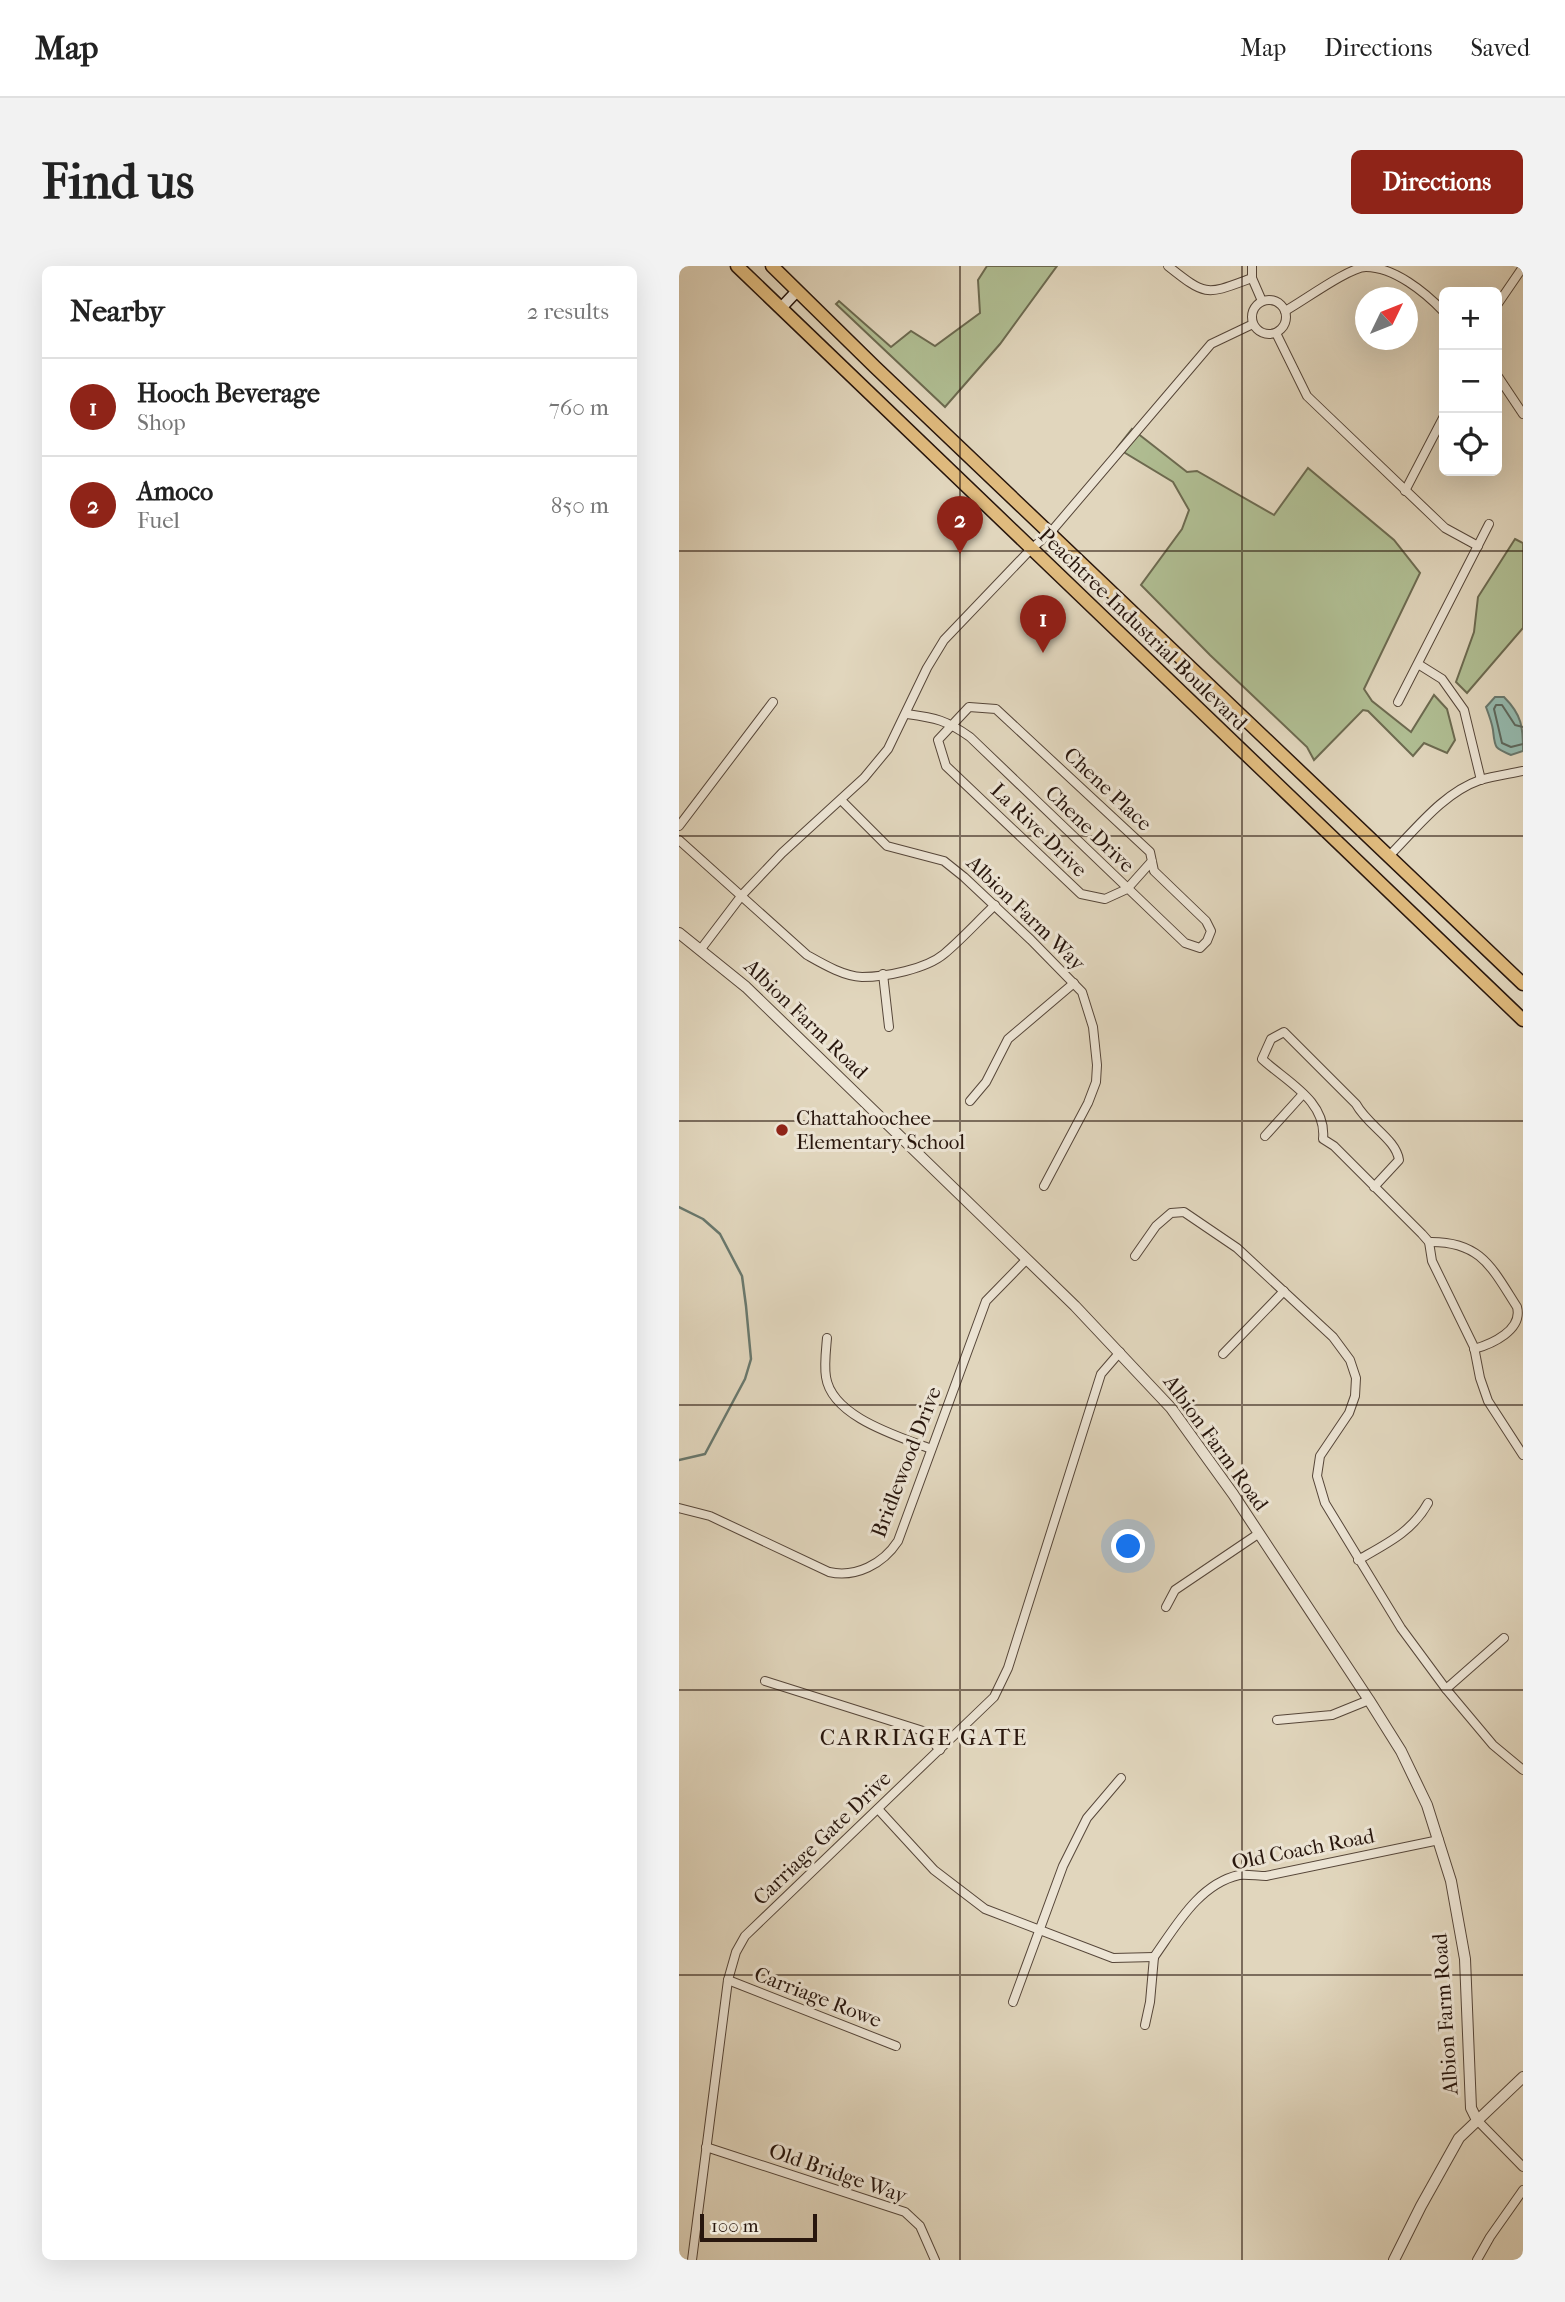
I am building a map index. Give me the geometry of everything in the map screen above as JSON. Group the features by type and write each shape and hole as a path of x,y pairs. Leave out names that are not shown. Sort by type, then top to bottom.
{"highway":[{"name":"Peachtree Industrial Boulevard","path":"737,266 1523,1020"},
{"name":"Peachtree Industrial Boulevard","path":"772,266 1523,984"}],"main road":[{"path":"781,309 797,290"}],"street":[{"path":"1168,266 1196,288 1216,292 1252,278"},
{"path":"1252,266 1252,278 1262,301"},
{"path":"1285,311 1364,266 1393,273 1439,308"},
{"path":"1502,298 1523,267"},
{"path":"1262,301 1276,302 1285,311 1285,324 1276,333 1262,333 1253,324 1253,311 1262,301"},
{"path":"701,949 742,895 782,853 864,778 888,749 927,668 944,640 1031,549 1050,533 1211,344 1253,324"},
{"path":"1276,333 1307,396 1445,528 1478,546"},
{"path":"1502,382 1523,414"},
{"path":"1405,491 1439,426"},
{"path":"1398,702 1489,524"},
{"path":"1418,664 1442,679 1464,710 1481,780"},
{"path":"679,826 773,702"},
{"name":"Chene Place","path":"951,723 969,707 996,709 1150,852 1154,871 1206,921 1211,931 1207,942"},
{"path":"907,713 951,723"},
{"name":"Chene Drive","path":"951,723 970,737 1185,943 1200,948 1207,942"},
{"name":"La Rive Drive","path":"951,723 937,740 946,766 1081,894 1105,899 1127,889"},
{"path":"1389,856 1436,808 1462,788 1481,780 1523,771"},
{"name":"Albion Farm Way","path":"841,800 887,846 944,861 995,905 1082,992 1093,1027 1096,1082 1088,1103 1044,1186"},
{"path":"679,840 807,955 829,968 861,977 904,972 931,963 943,955 995,905"},
{"path":"1127,889 1152,862"},
{"name":"Albion Farm Road","path":"679,933 746,987 1120,1352 1171,1408 1233,1494 1401,1751 1427,1805 1451,1881 1465,1959 1471,2108 1477,2120"},
{"path":"883,974 889,1027"},
{"path":"970,1101 986,1082 1008,1039 1074,982"},
{"path":"1374,1187 1399,1160 1398,1150 1363,1118 1356,1104 1284,1032 1271,1039 1262,1059 1321,1113 1323,1139 1334,1146 1374,1187 1429,1242 1433,1261 1474,1349 1488,1401 1523,1455"},
{"path":"1265,1136 1303,1094"},
{"path":"1135,1256 1156,1226 1171,1213 1184,1212 1237,1248 1333,1338 1350,1360 1356,1378 1355,1396 1349,1413 1320,1456 1317,1476 1325,1503 1401,1628 1493,1745 1523,1770"},
{"path":"1429,1242 1450,1242 1489,1263 1517,1307 1520,1315 1518,1323 1495,1341 1474,1349"},
{"name":"Bridlewood Drive","path":"679,1507 710,1516 829,1572 846,1573 877,1564 898,1541 986,1301 1027,1259"},
{"path":"1223,1354 1284,1292"},
{"path":"827,1338 826,1378 839,1402 875,1428 931,1449"},
{"name":"Carriage Gate Drive","path":"692,2260 728,1980 736,1952 745,1936 994,1697 1007,1668 1101,1374 1120,1352"},
{"path":"1358,1560 1403,1534 1417,1521 1428,1503"},
{"path":"1166,1606 1175,1590 1258,1534"},
{"path":"1447,1689 1504,1638"},
{"path":"765,1681 923,1731 940,1750"},
{"path":"1276,1720 1332,1715 1369,1700"},
{"path":"1013,2002 1063,1866 1087,1818 1121,1778"},
{"path":"878,1810 934,1870 985,1909 1113,1958 1154,1957 1145,2025"},
{"name":"Old Coach Road","path":"1154,1957 1178,1922 1210,1887 1240,1875 1266,1876 1439,1840"},
{"name":"Carriage Rowe","path":"728,1980 896,2046"},
{"path":"1394,2260 1459,2138 1523,2077"},
{"path":"1477,2120 1523,2167"},
{"name":"Old Bridge Way","path":"706,2147 905,2212 920,2226 935,2260"},
{"path":"1477,2260 1523,2190"}],"green space":[{"path":"987,266 1057,266 1000,344 945,407 836,304 839,301 891,347 911,331 935,346 980,313 978,280"},
{"path":"1132,429 1187,472 1197,471 1274,515 1308,468 1394,540 1420,573 1364,689 1372,701 1411,732 1434,695 1447,709 1455,740 1447,753 1424,743 1413,756 1368,711 1363,710 1314,760 1307,747 1141,585 1182,529 1189,510 1173,482 1117,448"},
{"path":"1515,539 1523,543 1523,628 1467,693 1456,682 1474,632 1478,597"}],"water":[{"path":"1495,697 1504,697 1518,716 1522,728 1523,751 1511,755 1496,747 1486,707"}],"waterway":[{"path":"679,1207 703,1219 720,1234 742,1276 751,1359 745,1379 705,1454 679,1460"}],"place":[{"name":"Amoco","path":"960,554"},
{"name":"Hooch Beverage","path":"1043,653"},
{"name":"Chattahoochee Elementary School","path":"782,1130"}],"district":[{"name":"CARRIAGE GATE","path":"924,1737"}]}
